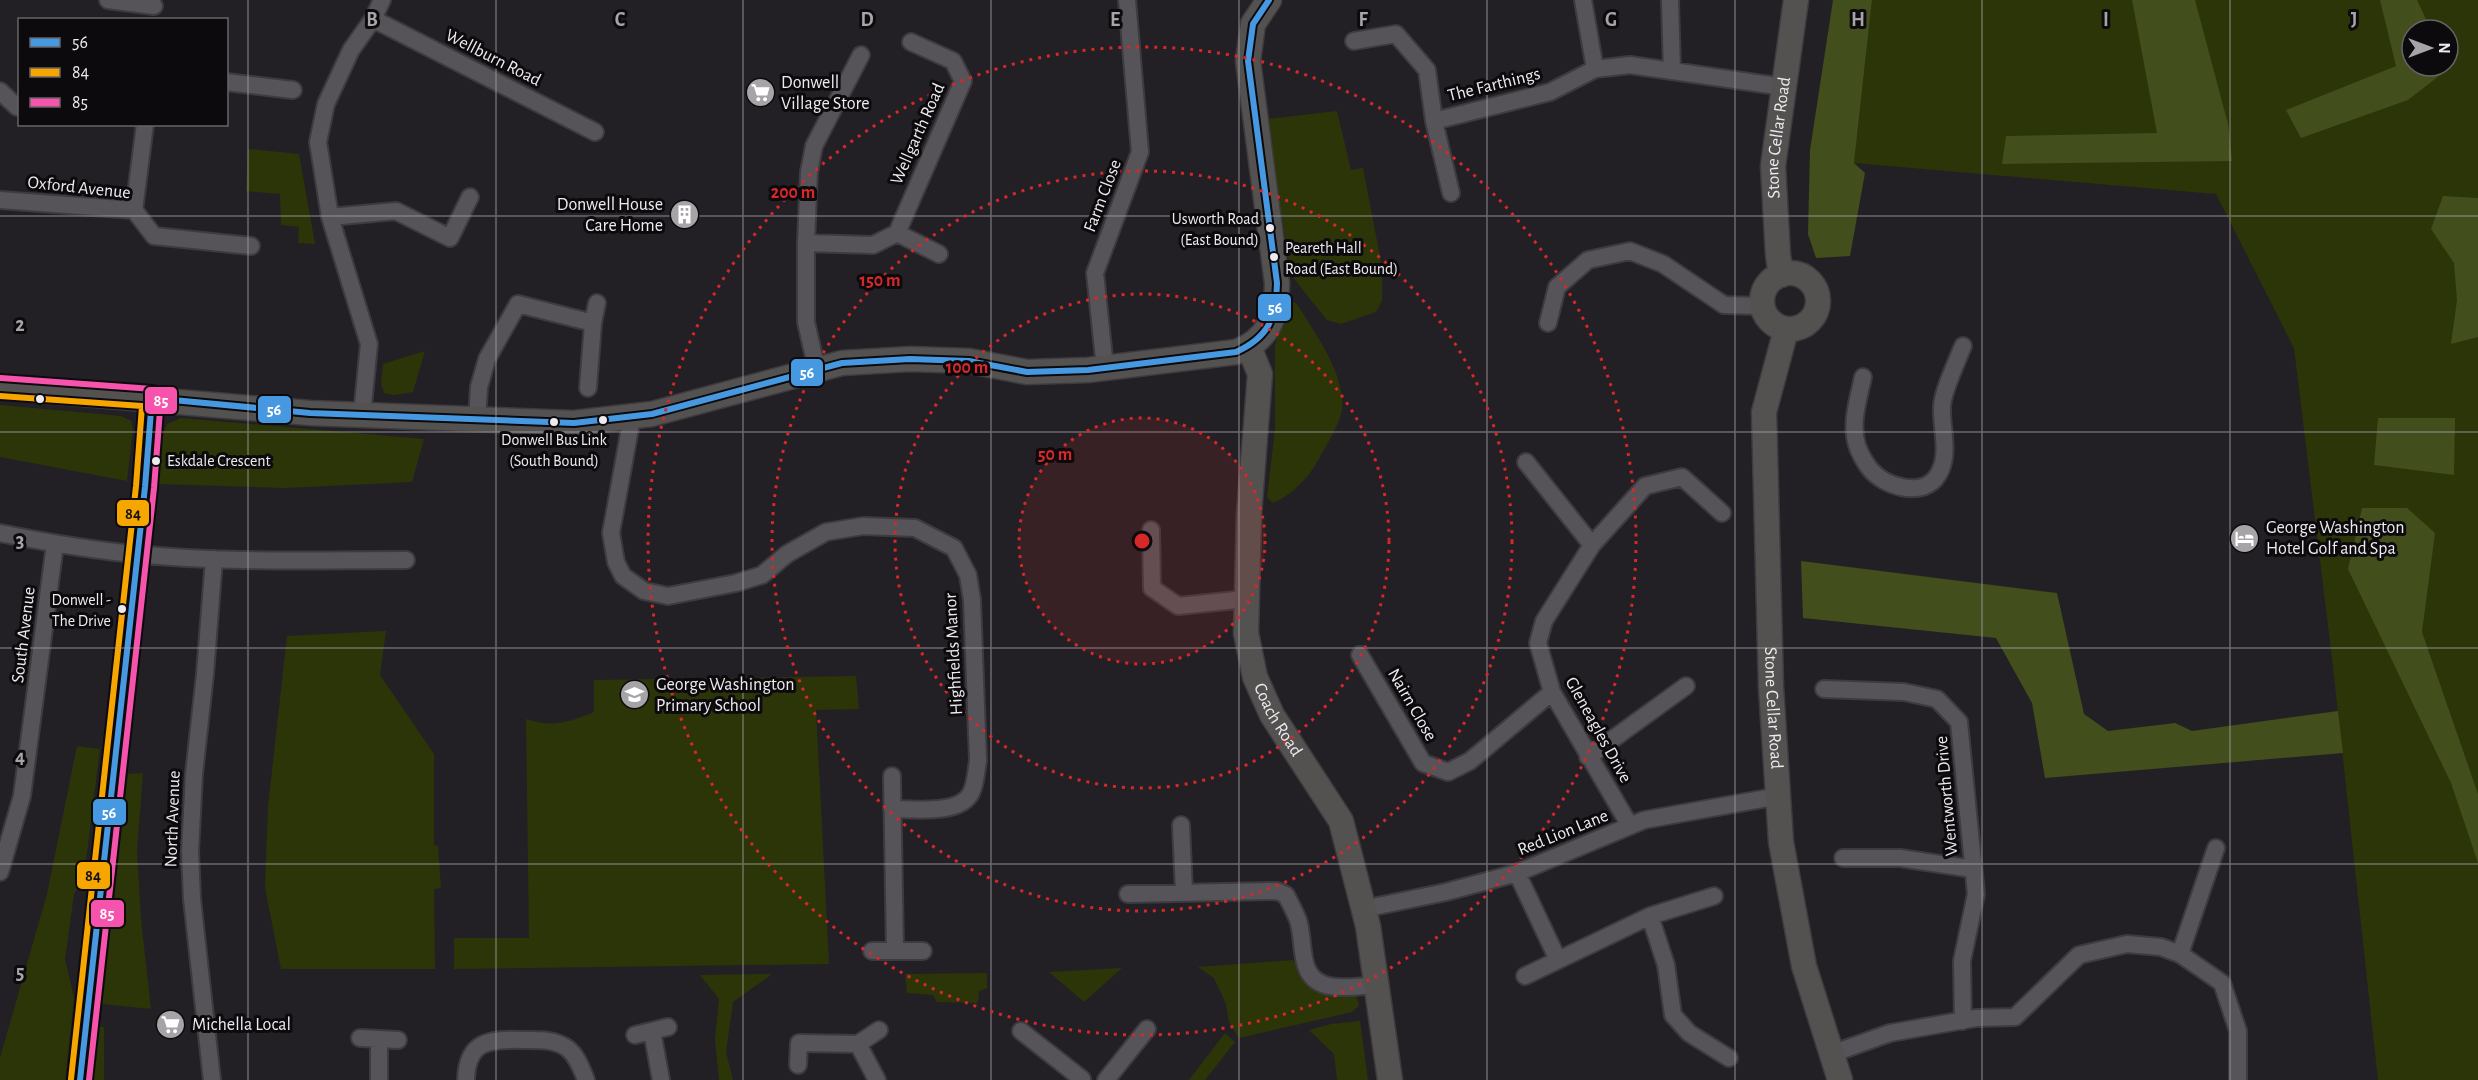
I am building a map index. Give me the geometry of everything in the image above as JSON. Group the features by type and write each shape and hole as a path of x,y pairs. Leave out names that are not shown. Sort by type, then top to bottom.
{"street":[{"path":"108,0 154,8"},
{"path":"362,415 369,344 330,217 318,142 326,104 351,50 373,19 382,0"},
{"name":"Farm Close","path":"1105,368 1095,273 1140,152 1127,0"},
{"path":"0,387 310,413 574,423 652,414 842,363 910,359 969,361 1027,372 1105,368 1236,352 1262,338 1277,304 1277,283 1248,61 1253,24 1269,0"},
{"path":"1583,0 1595,69"},
{"path":"1670,0 1672,71"},
{"name":"Stone Cellar Road","path":"1781,275 1773,166 1796,0"},
{"name":"Wellburn Road","path":"373,19 595,132"},
{"name":"The Farthings","path":"1354,41 1396,34 1427,70 1434,121 1451,192"},
{"name":"Wellgarth Road","path":"897,233 963,81 953,61 911,42"},
{"path":"817,370 806,322 809,172 814,146 861,55"},
{"name":"The Farthings","path":"1434,121 1550,92 1595,69 1630,65 1784,87"},
{"path":"228,82 293,90"},
{"path":"0,91 17,107"},
{"path":"134,210 145,126"},
{"path":"330,217 396,211 450,238 470,197"},
{"name":"Oxford Avenue","path":"0,200 134,210 154,236 251,246"},
{"path":"806,243 873,245 897,233 939,254"},
{"path":"1548,323 1557,287 1588,260 1630,251 1663,264 1724,305 1761,306"},
{"path":"1788,272 1804,276 1817,292 1818,303 1802,327 1786,330 1768,321 1761,306 1771,279 1788,272"},
{"path":"588,388 593,323 597,303"},
{"path":"477,420 479,387 487,359 518,304 593,323"},
{"name":"Stone Cellar Road","path":"1786,330 1764,412 1771,687 1781,842 1804,966 1840,1080"},
{"path":"1863,377 1855,416 1856,444 1870,469 1886,481 1906,488 1925,487 1936,478 1943,464 1945,440 1942,405 1963,346"},
{"name":"Coach Road","path":"1249,347 1260,374 1249,514 1246,633 1255,677 1272,715 1341,821 1363,909 1390,1080"},
{"path":"80,1080 145,487 152,399"},
{"name":"Highfields Manor","path":"632,417 611,533 616,562 623,576 645,591 668,596 715,588 762,575 787,554 826,532 863,526 915,528 954,548 968,575 972,600 977,750 975,783 971,794 965,801 950,808 892,809"},
{"path":"1526,462 1592,545"},
{"name":"Gleneagles Drive","path":"1630,826 1552,692 1538,643 1544,621 1592,545 1645,486 1682,477 1722,513"},
{"path":"1151,530 1152,588 1178,606 1246,599"},
{"path":"0,533 55,544 136,554 214,559 406,560"},
{"name":"South Avenue","path":"0,872 22,796 55,544"},
{"name":"North Avenue","path":"212,1080 192,899 190,851 193,783 214,559"},
{"name":"Nairn Close","path":"1360,655 1423,763 1448,772 1470,760 1552,692"},
{"path":"1588,757 1686,686"},
{"name":"Wentworth Drive","path":"1824,689 1904,692 1937,699 1959,722 1976,894 1962,961 1963,1020"},
{"path":"892,776 896,951"},
{"name":"Red Lion Lane","path":"1363,909 1517,873 1644,820 1779,796"},
{"path":"1181,825 1184,892"},
{"path":"2180,954 2216,848"},
{"name":"Wentworth Drive","path":"1843,858 1900,858 1973,869"},
{"path":"1517,873 1558,960"},
{"path":"1128,894 1277,891 1286,895 1298,921 1302,955 1307,970 1318,982 1330,986 1376,985"},
{"path":"1525,976 1650,916 1714,896"},
{"path":"1650,916 1666,965 1673,1015 1689,1033 1729,1058"},
{"path":"1830,1054 1890,1033 1963,1020 2015,1017 2079,955 2127,944 2161,947 2180,954 2222,983 2238,1031 2238,1080"},
{"path":"872,951 924,951"},
{"path":"635,1035 668,1027"},
{"path":"798,1065 799,1043 858,1044 879,1030"},
{"path":"1106,1080 1148,1030"},
{"path":"652,1031 661,1080"},
{"path":"1021,1031 1084,1080"},
{"path":"360,1038 398,1040"},
{"path":"379,1039 379,1080"},
{"path":"465,1080 466,1064 475,1050 483,1044 494,1040 548,1040 569,1049 586,1080"},
{"path":"858,1044 877,1080"}],"green space":[{"path":"1833,0 1872,0 1854,163 1865,173 1850,256 1816,258 1808,234 1810,150"},
{"name":"George Washington Hotel Golf and Spa","path":"1872,0 2478,0 2478,1080 2378,1080 2332,658 2294,348 2216,194 1854,163"},
{"path":"2132,0 2195,0 2228,124 2232,161 2002,164 2006,136 2157,133"},
{"path":"2380,0 2417,0 2425,18 2400,18 2400,78 2436,78 2408,100 2301,138 2286,110 2396,66"},
{"path":"1337,111 1351,170 1363,168 1382,267 1382,301 1376,312 1341,324 1327,320 1291,275 1267,119"},
{"path":"248,149 299,154 315,244 298,243 299,227 281,225 280,194 246,191"},
{"path":"2443,196 2478,198 2478,337 2451,344 2457,300 2454,263 2431,229"},
{"path":"1289,300 1297,304 1334,368 1342,396 1342,409 1339,421 1312,470 1295,489 1273,503 1267,497 1275,430 1275,345"},
{"path":"425,351 413,392 394,395 384,393 381,384 383,364"},
{"path":"0,405 121,416 131,421 133,429 127,481 0,457"},
{"path":"181,418 424,439 412,482 284,488 159,484 162,435 167,424"},
{"path":"2378,418 2455,418 2454,475 2374,465"},
{"path":"2362,508 2407,508 2435,533 2422,632 2478,794 2478,863 2451,783 2348,569"},
{"path":"1801,561 2057,593 2084,714 2108,731 2175,723 2192,731 2338,711 2343,753 2045,778 2032,703 1996,638 1803,618"},
{"path":"386,631 380,675 434,754 434,845 438,846 441,888 434,889 435,969 281,969 265,888 268,807 287,636"},
{"path":"856,676 859,709 816,710 829,964 454,969 454,938 529,938 526,719 535,722 561,723 594,712 594,680"},
{"path":"77,746 100,749 84,876 74,894 65,959 74,998 65,1080 0,1080 0,1058 47,894"},
{"path":"143,773 137,851 141,920 151,1009 102,1004 128,774"},
{"path":"1293,960 1306,981 1317,991 1332,995 1356,996 1359,1005 1352,1012 1239,1038 1229,1022 1226,1004 1214,978 1198,967"},
{"path":"1122,968 1084,1002 1049,972"},
{"path":"987,973 987,988 979,991 978,1003 937,1002 933,995 907,993 905,974"},
{"path":"772,974 733,1002 726,1052 733,1080 719,1080 715,1039 719,999 700,975"},
{"path":"1360,1021 1368,1080 1337,1080 1334,1054 1309,1030 1331,1024"},
{"path":"96,1026 104,1027 104,1080 94,1080"},
{"path":"1225,1033 1235,1042 1205,1080 1189,1080"}],"transit line":[{"name":"56","path":"80,1080 145,487 152,398 310,413 574,423 652,414 842,363 910,359 969,361 1027,372 1088,370 1236,352 1263,333 1275,306 1277,283 1248,61 1253,24 1269,0"},
{"name":"85","path":"1,378 153,389 158,391 161,397 154,488 89,1080"},
{"name":"84","path":"0,396 142,406 136,486 71,1079"}],"place":[{"name":"Donwell Village Store","path":"760,93"},
{"name":"Donwell House Care Home","path":"684,215"},
{"name":"Usworth Road (East Bound)","path":"1270,228"},
{"name":"Peareth Hall Road (East Bound)","path":"1274,257"},
{"name":"Donwell Bus Link (South Bound)","path":"554,422"},
{"name":"Eskdale Crescent","path":"156,461"},
{"name":"George Washington Hotel Golf and Spa","path":"2245,538"},
{"name":"Donwell - The Drive","path":"122,609"},
{"name":"George Washington Primary School","path":"635,695"},
{"name":"Michella Local","path":"171,1025"}]}
